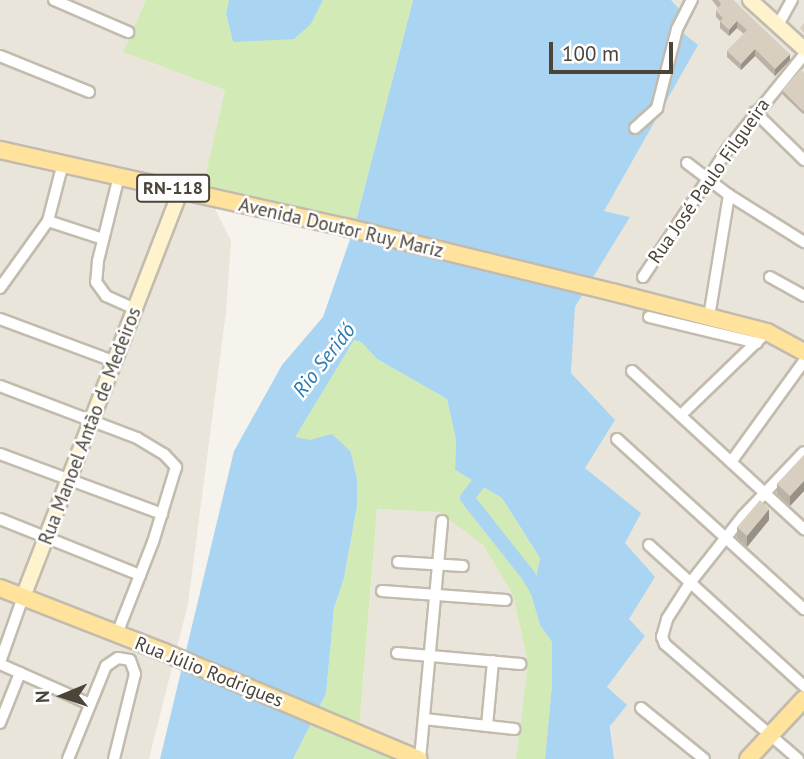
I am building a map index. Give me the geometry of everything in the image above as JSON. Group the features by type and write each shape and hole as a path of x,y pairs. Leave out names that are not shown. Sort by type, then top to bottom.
{"main road":[{"name":"Avenida Doutor Ruy Mariz","path":"0,150 345,227 709,317"},
{"name":"RN-118","path":"709,317 804,352"},
{"name":"Rua Júlio Rodrigues","path":"0,588 164,652 419,759"},
{"path":"748,759 804,699"}],"street":[{"path":"54,0 128,32"},
{"path":"635,128 657,108 677,29 692,0"},
{"path":"750,0 780,23 804,49"},
{"path":"780,23 792,0"},
{"path":"0,55 89,92"},
{"name":"Rua José Paulo Filgueira","path":"643,277 755,112 804,55"},
{"path":"755,112 804,160"},
{"path":"0,288 48,221 63,163"},
{"path":"688,163 729,195 804,242"},
{"path":"119,176 103,239 96,282 106,296 135,309"},
{"name":"Rua Manoel Antão de Medeiros","path":"0,663 113,361 181,190"},
{"path":"709,317 729,195"},
{"path":"48,221 103,239"},
{"path":"770,277 804,296"},
{"path":"649,317 762,337"},
{"path":"0,319 113,361"},
{"path":"681,415 762,337"},
{"path":"731,462 804,361"},
{"path":"632,371 804,529"},
{"path":"0,386 143,441 164,454 176,467 162,514 117,634"},
{"path":"617,439 804,608"},
{"path":"797,759 666,645 662,628 690,583 726,537 804,452"},
{"path":"0,454 162,514"},
{"path":"0,519 140,575"},
{"path":"419,759 442,521"},
{"path":"649,544 804,686"},
{"path":"398,562 463,566"},
{"path":"382,591 506,600"},
{"path":"397,653 521,663"},
{"path":"68,759 106,666 118,658 133,664 135,674 114,759"},
{"path":"487,726 493,661"},
{"path":"0,663 90,704"},
{"path":"0,723 20,673"},
{"path":"640,708 704,759"},
{"path":"424,719 514,729"}],"shaded area":[{"path":"0,0 146,0 123,52 225,90 204,187 231,241 226,312 188,604 149,759 0,759"},
{"path":"671,0 804,0 804,759 614,759 607,687 645,636 629,619 625,543 640,512 585,468 571,373 575,307 630,217 603,211 672,23 681,11"},
{"path":"377,509 439,512 483,545 513,595 528,663 516,759 422,759 359,730"}],"green space":[{"path":"146,0 229,0 226,15 233,42 311,24 323,0 413,0 355,225 203,187 225,90 123,52"},
{"path":"354,340 361,342 377,359 447,399 456,440 455,470 502,498 540,558 532,598 540,625 552,642 552,685 545,759 516,759 528,663 513,595 483,545 439,512 377,509 359,729 422,759 293,759 326,694 334,608 344,578 357,506 357,479 351,452 294,437"}],"water":[{"path":"229,0 323,0 311,24 294,39 233,42 226,14"},
{"name":"Rio Seridó","path":"413,0 671,0 681,11 672,24 698,45 604,211 630,217 575,307 571,373 615,420 585,468 641,513 625,543 655,577 629,619 645,636 607,687 627,705 610,726 614,759 545,759 552,685 552,642 540,625 532,598 540,558 502,498 455,470 456,440 447,399 377,359 361,342 354,340 295,437 310,440 332,434 351,452 357,479 357,506 344,578 334,608 326,694 293,759 160,759 234,451 282,365 323,317 355,225"}],"building":[{"path":"718,0 733,0 790,54 775,69 755,49 741,64 727,51 747,30 737,21 729,30 720,21 723,18 716,11 721,4"},
{"path":"801,69 804,73 803,111 782,90"},
{"path":"804,455 804,481 790,496 777,484"},
{"path":"760,500 769,509 747,536 737,527"}],"waterway":[{"path":"485,470 486,473 467,498 528,575 544,603"}]}
